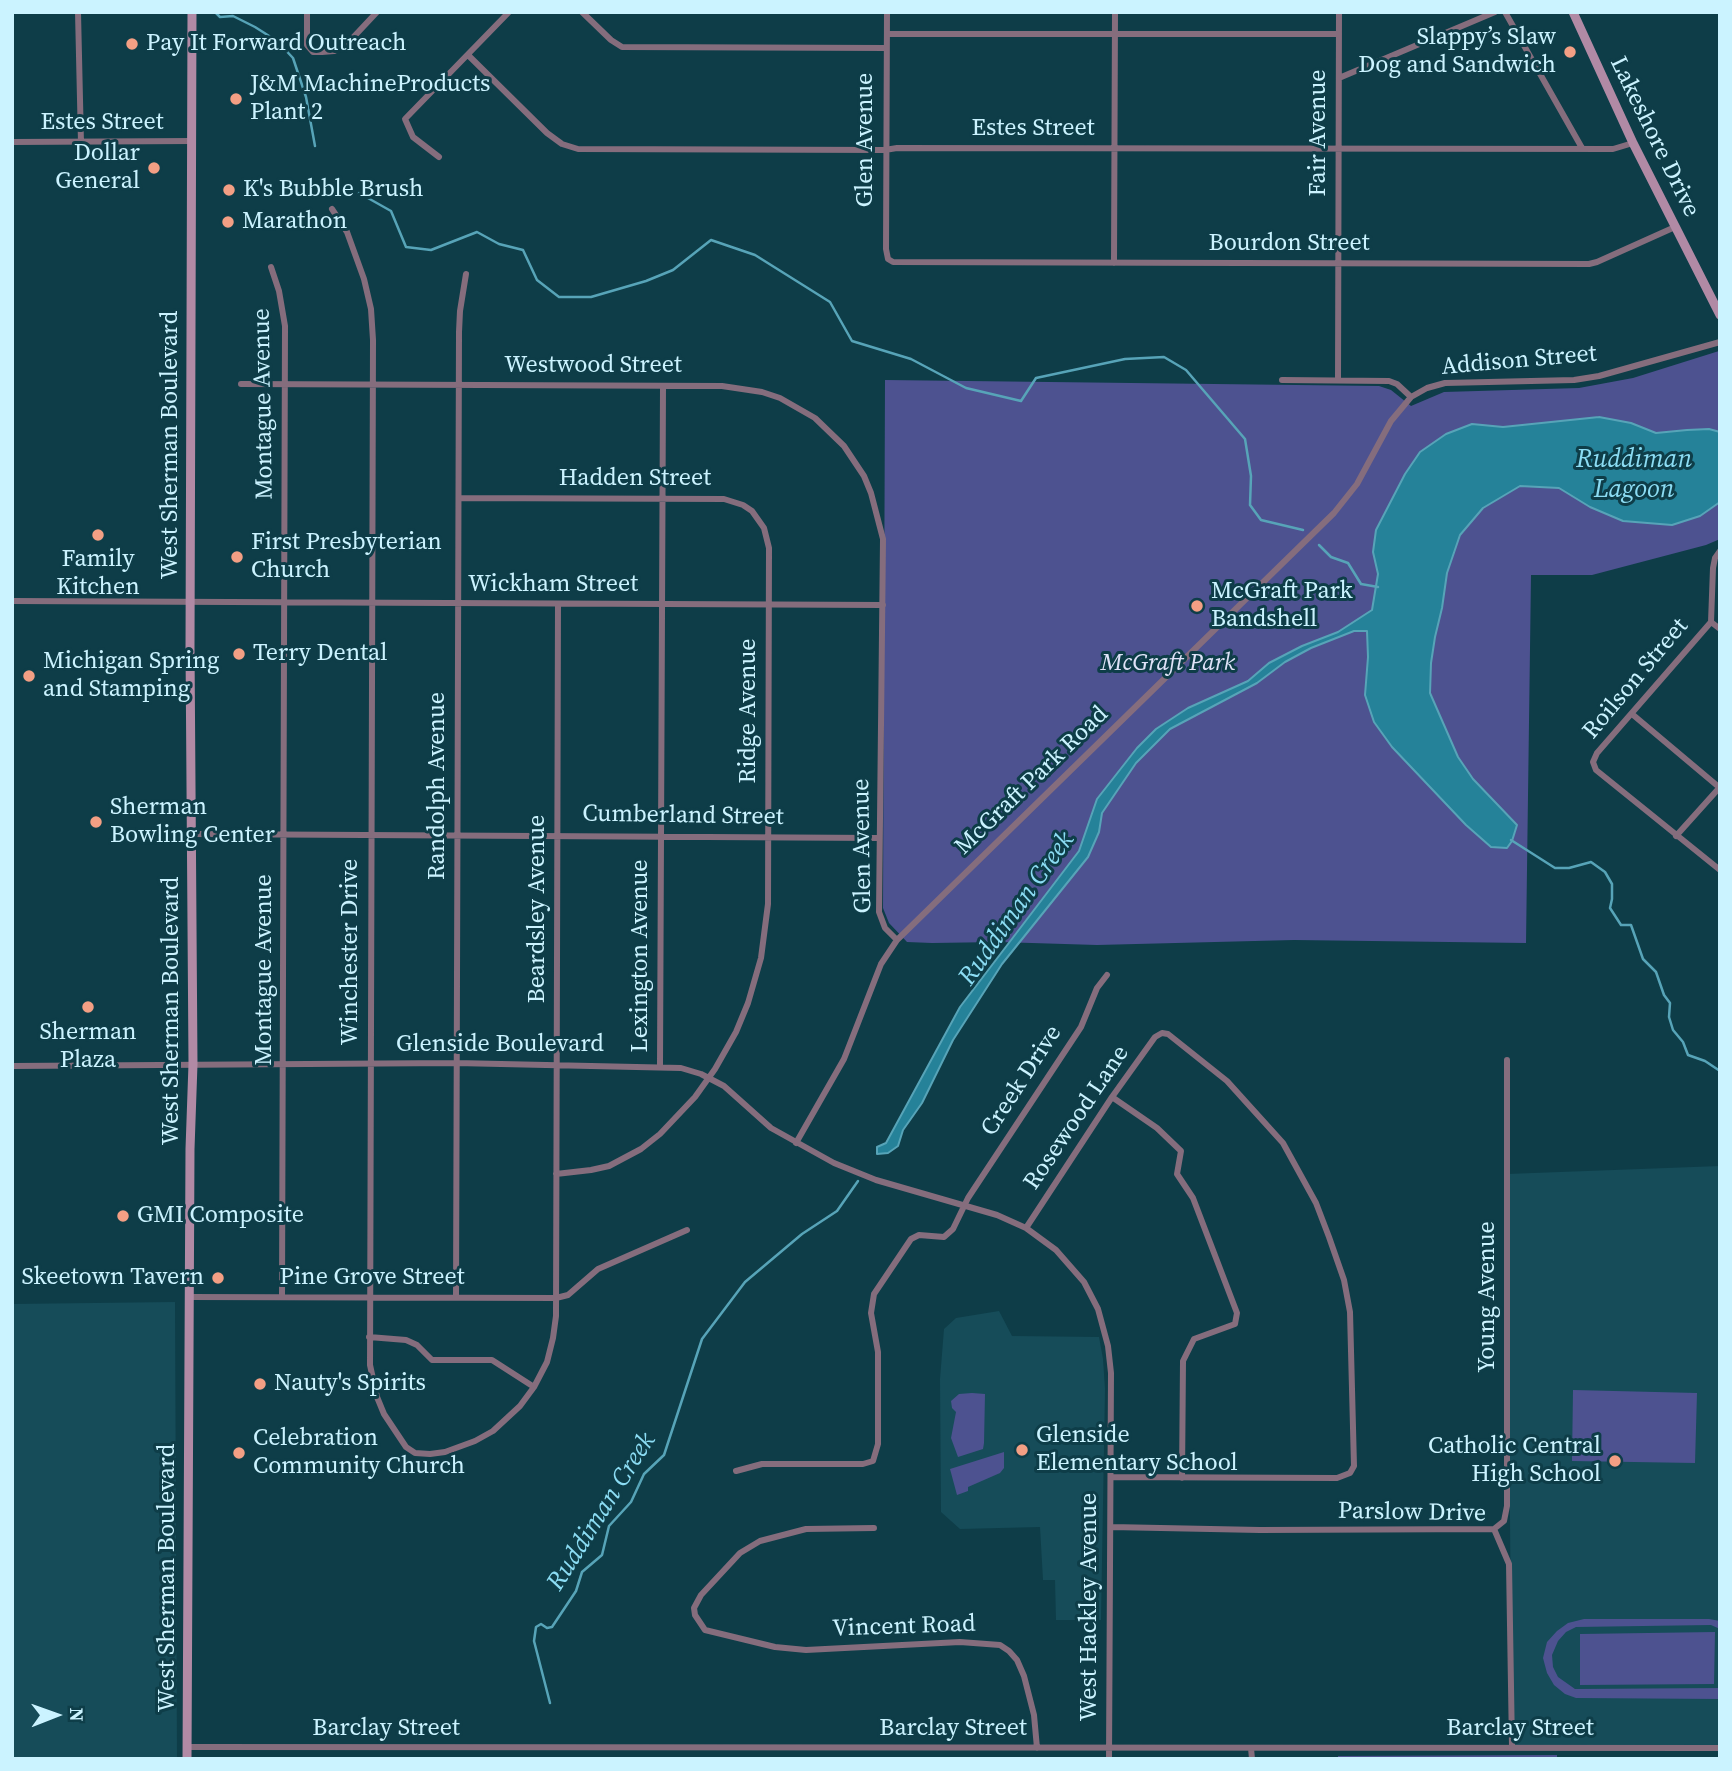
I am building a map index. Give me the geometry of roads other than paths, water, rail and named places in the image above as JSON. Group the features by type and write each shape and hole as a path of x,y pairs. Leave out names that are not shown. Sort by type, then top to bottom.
{"main road":[{"name":"West Sherman Boulevard","path":"187,1759 193,1064 192,12"},
{"name":"Lakeshore Drive","path":"1573,12 1633,143 1720,315"}],"street":[{"path":"78,12 80,143"},
{"path":"307,12 307,46 313,52 334,51 347,44 377,12"},
{"path":"439,157 413,137 405,120 509,12"},
{"path":"582,12 622,47 886,48"},
{"name":"Glen Avenue","path":"887,12 886,249 888,259 895,262"},
{"path":"1114,263 1115,12"},
{"name":"Fair Avenue","path":"1338,380 1339,12"},
{"path":"1339,78 1495,12"},
{"path":"1505,12 1582,148"},
{"path":"887,33 1339,34"},
{"name":"Estes Street","path":"468,55 547,132 569,148 1617,148 1633,143"},
{"name":"Estes Street","path":"12,142 192,141"},
{"name":"Winchester Drive","path":"332,209 347,232 368,294 372,325 369,1337 371,1373 377,1397 405,1447 415,1453 445,1452 494,1432 520,1406 547,1362 553,1338 556,1298"},
{"name":"Bourdon Street","path":"895,262 1589,264 1675,226"},
{"name":"Montague Avenue","path":"271,267 283,308 286,384 282,1297"},
{"name":"Randolph Avenue","path":"456,1297 459,384 460,311 466,274"},
{"name":"Addison Street","path":"1282,380 1394,382 1411,397 1427,388 1445,383 1574,380 1720,342"},
{"name":"Westwood Street","path":"241,384 742,387 780,398 830,431 844,446 864,476 879,520"},
{"name":"Lexington Avenue","path":"660,1066 663,386"},
{"name":"McGraft Park Road","path":"897,940 1334,513 1357,484 1391,421 1411,397"},
{"name":"Hadden Street","path":"459,498 733,500 752,511 764,528 769,548 769,605"},
{"name":"Glen Avenue","path":"796,1143 844,1059 881,964 897,940 885,928 879,912 883,539 879,520"},
{"path":"1720,551 1714,563 1711,622 1720,629"},
{"name":"Wickham Street","path":"12,601 883,605"},
{"name":"Beardsley Avenue","path":"556,1298 558,604"},
{"name":"Ridge Avenue","path":"556,1174 609,1166 641,1149 681,1114 710,1077 742,1020 761,958 767,913 769,605"},
{"name":"Roilson Street","path":"1676,836 1596,770 1593,762 1597,753 1711,622"},
{"path":"1632,714 1720,787 1676,836 1720,870"},
{"name":"Cumberland Street","path":"193,834 878,838"},
{"name":"Creek Drive","path":"736,1471 762,1464 863,1464 873,1461 878,1444 878,1352 870,1307 874,1294 911,1239 919,1235 944,1237 953,1229 963,1205 1081,1027 1097,988 1107,975"},
{"name":"Rosewood Lane","path":"1026,1228 1112,1097 1155,1037 1162,1033 1168,1034 1227,1080 1283,1143 1316,1203 1343,1280 1350,1311 1354,1466 1345,1477 1182,1478"},
{"name":"Young Avenue","path":"1494,1529 1504,1521 1507,1506 1507,1060"},
{"name":"Glenside Boulevard","path":"12,1066 456,1063 681,1068 710,1077 733,1093 771,1128 796,1143"},
{"path":"1111,1477 1182,1478 1183,1361 1194,1339 1235,1324 1237,1313 1193,1198 1177,1174 1181,1151 1157,1128 1112,1097"},
{"name":"West Hackley Avenue","path":"796,1143 864,1176 997,1215 1026,1228 1045,1240 1072,1266 1090,1292 1105,1328 1110,1359 1108,1759"},
{"path":"556,1298 568,1295 598,1269 687,1230"},
{"name":"Pine Grove Street","path":"189,1297 556,1298"},
{"path":"369,1337 405,1340 417,1345 432,1360 492,1360 534,1387"},
{"name":"Parslow Drive","path":"1111,1527 1260,1530 1494,1529 1509,1563 1512,1747"},
{"name":"Vincent Road","path":"874,1528 806,1530 760,1541 740,1553 701,1595 694,1608 699,1623 705,1630 753,1643 806,1650 960,1642 1000,1644 1017,1660 1024,1676 1034,1715 1037,1748"},
{"name":"Barclay Street","path":"187,1747 1720,1748"},
{"path":"598,1748 598,1756"},
{"path":"1251,1748 1252,1759"},
{"path":"1264,1748 1264,1759"},
{"path":"1562,1748 1563,1759"}],"water":[{"name":"Ruddiman Lagoon","path":"1599,417 1631,423 1656,433 1709,429 1720,432 1720,502 1700,516 1672,525 1623,521 1590,507 1559,488 1520,486 1483,508 1460,535 1447,573 1431,663 1430,693 1458,757 1473,779 1517,825 1507,848 1491,847 1466,825 1392,747 1374,722 1365,695 1367,631 1354,631 1311,648 1285,662 1257,683 1170,729 1136,763 1102,813 1099,832 1088,857 1002,964 953,1040 922,1103 903,1130 898,1146 888,1153 877,1154 877,1147 886,1143 960,1007 1079,851 1097,799 1137,748 1156,729 1188,708 1248,681 1269,663 1338,632 1372,610 1378,574 1373,552 1376,530 1405,474 1420,452 1446,434 1472,424 1503,427"}],"waterway":[{"path":"216,13 220,17 233,16 255,27 277,41 293,58 306,97 315,146"},
{"path":"359,193 391,211 406,247 431,250 477,232 499,244 523,250 537,280 559,297 591,297 646,281 673,270 711,240 755,255 830,302 852,341 911,359 966,388 1021,401 1036,378 1125,359 1164,357 1186,370 1245,439 1251,476 1250,505 1261,520 1303,530"},
{"path":"1319,545 1331,557 1348,563 1361,584 1378,587"},
{"path":"1511,840 1555,868 1569,868 1591,862 1605,872 1612,884 1610,908 1621,925 1631,925 1643,959 1656,972 1664,995 1670,1003 1669,1017 1673,1030 1683,1042 1688,1055 1705,1061 1720,1071"},
{"name":"Ruddiman Creek","path":"550,1703 534,1641 536,1627 541,1624 547,1628 552,1627 576,1591 582,1572 602,1555 609,1526 631,1502 644,1474 664,1455 702,1339 745,1282 802,1234 837,1211 858,1181"}],"place":[{"name":"Pay It Forward Outreach","path":"132,44"},
{"name":"Slappy’s Slaw Dog and Sandwich","path":"1570,52"},
{"name":"J&M MachineProducts Plant 2","path":"236,99"},
{"name":"Dollar General","path":"154,168"},
{"name":"K's Bubble Brush","path":"229,190"},
{"name":"Marathon","path":"228,222"},
{"name":"Family Kitchen","path":"98,535"},
{"name":"First Presbyterian Church","path":"237,557"},
{"name":"McGraft Park Bandshell","path":"1197,606"},
{"name":"Terry Dental","path":"239,654"},
{"name":"Michigan Spring and Stamping","path":"29,676"},
{"name":"Sherman Bowling Center","path":"96,822"},
{"name":"Sherman Plaza","path":"88,1007"},
{"name":"GMI Composite","path":"123,1216"},
{"name":"Skeetown Tavern","path":"218,1278"},
{"name":"Nauty's Spirits","path":"260,1384"},
{"name":"Glenside Elementary School","path":"1022,1450"},
{"name":"Celebration Community Church","path":"239,1453"},
{"name":"Catholic Central High School","path":"1615,1461"}],"park label":[{"name":"McGraft Park","path":"1168,664"}]}
